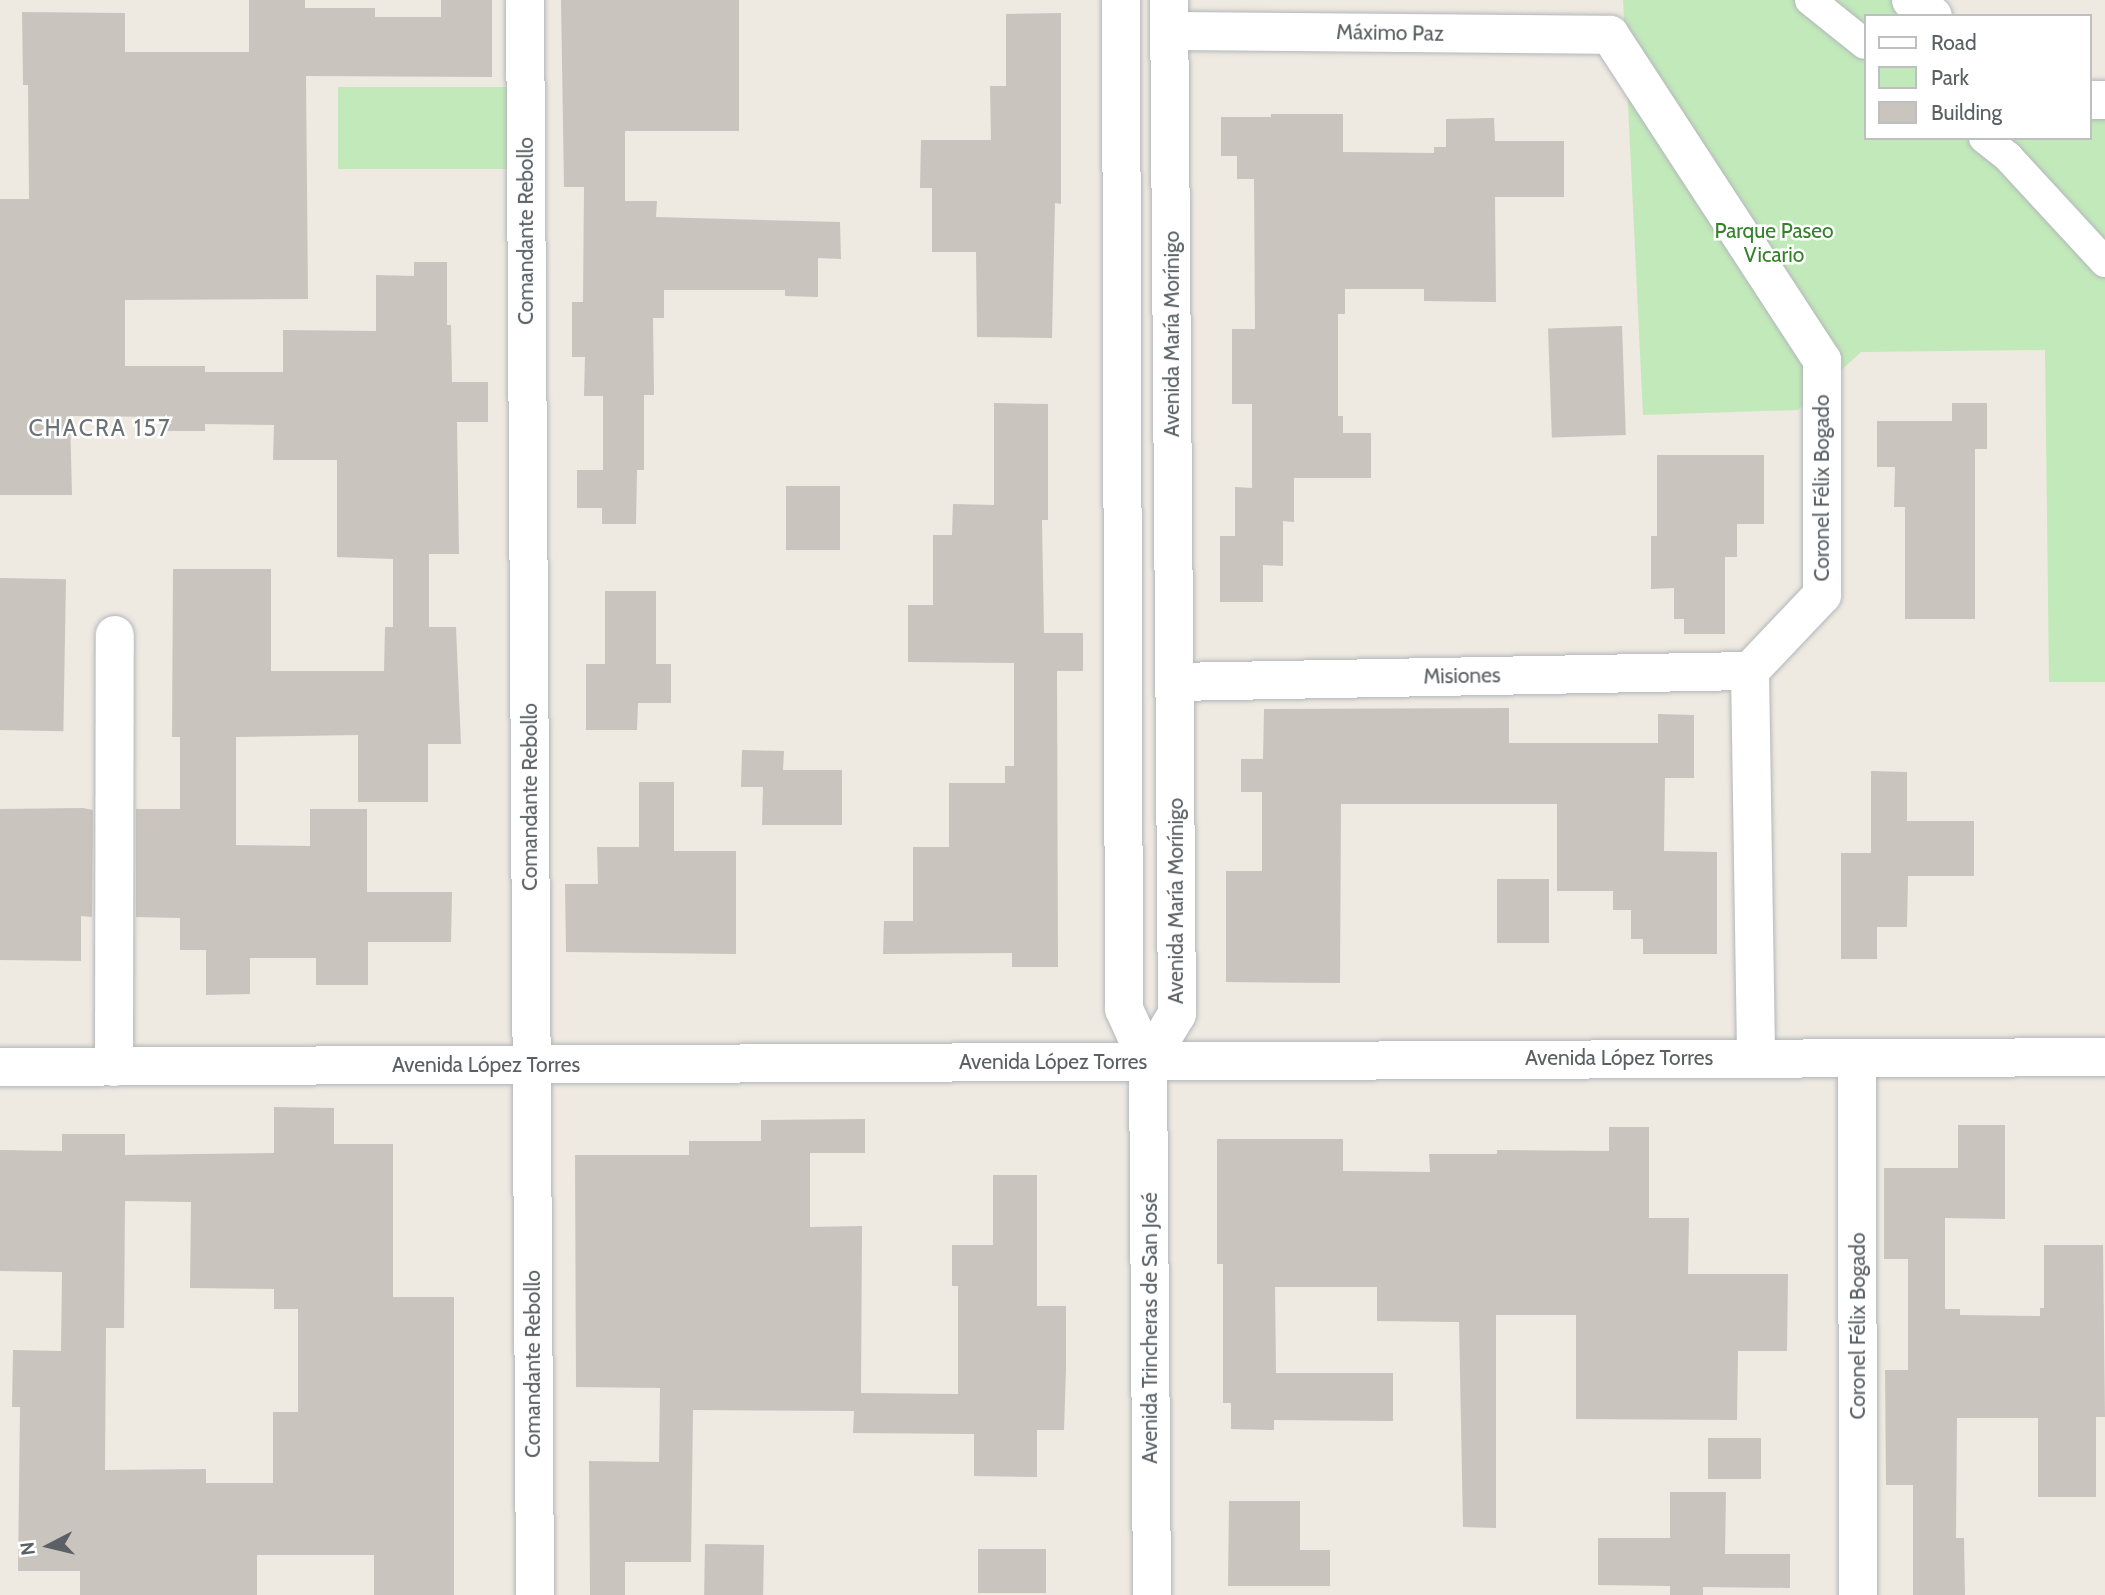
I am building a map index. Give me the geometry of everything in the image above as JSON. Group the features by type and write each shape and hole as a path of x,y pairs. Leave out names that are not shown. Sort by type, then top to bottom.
{"street":[{"name":"Comandante Rebollo","path":"525,0 534,1595"},
{"path":"1121,0 1124,1009 1149,1062"},
{"path":"1810,0 1864,43"},
{"path":"1911,0 1930,14"},
{"name":"Avenida María Morínigo","path":"1149,1062 1177,1014 1169,15"},
{"name":"Máximo Paz","path":"1169,15 1610,35"},
{"name":"Coronel Félix Bogado","path":"1610,35 1822,360 1822,595 1750,671"},
{"path":"1987,140 2008,157 2105,262"},
{"path":"114,1066 115,635"},
{"path":"1750,671 1756,1058"},
{"name":"Misiones","path":"1175,682 1750,671"},
{"name":"Avenida López Torres","path":"0,1067 2105,1057"},
{"name":"Coronel Félix Bogado","path":"1857,1058 1858,1595"},
{"name":"Avenida Trincheras de San José","path":"1149,1062 1152,1595"}],"green space":[{"name":"Parque Paseo Vicario","path":"1623,0 1920,0 1939,14 1864,14 1864,140 2091,140 2091,100 2105,101 2105,682 2049,682 2045,350 1861,352 1798,410 1643,415"},
{"path":"338,87 512,87 512,169 338,169"}],"building":[{"path":"249,0 305,0 305,8 375,8 375,17 441,17 441,0 492,0 492,77 306,76 308,299 125,300 125,366 205,366 205,372 283,372 283,330 376,331 376,275 414,276 414,262 447,262 447,325 451,325 452,382 488,382 488,422 457,422 459,554 429,554 429,627 456,627 461,744 428,744 428,802 358,802 358,735 236,737 236,845 310,846 310,809 367,809 367,892 452,892 451,942 368,942 368,985 316,985 316,958 250,958 250,994 206,995 206,950 180,950 180,918 136,917 136,809 180,809 180,737 172,737 173,569 271,569 271,671 384,671 385,627 393,627 393,559 337,557 337,460 273,460 274,425 205,424 205,431 162,431 162,417 70,416 72,495 0,495 0,199 29,199 28,85 23,85 22,12 125,13 125,52 249,52"},
{"path":"561,0 739,0 739,131 625,131 625,201 657,201 656,217 840,222 841,259 818,258 818,297 785,296 785,290 664,290 664,318 653,318 654,395 644,395 644,470 637,470 636,524 602,524 602,508 577,508 577,470 603,470 603,396 584,396 585,357 572,357 572,302 583,302 584,187 564,187"},
{"path":"1061,13 1061,204 1055,203 1052,338 977,337 976,252 932,252 932,188 920,188 921,140 991,140 990,86 1006,86 1006,14"},
{"path":"1271,114 1343,114 1343,152 1434,153 1434,147 1446,147 1446,119 1494,118 1495,141 1564,141 1564,197 1495,197 1496,302 1424,301 1424,289 1345,289 1345,314 1338,314 1338,416 1343,416 1343,433 1371,433 1371,478 1294,478 1294,522 1283,521 1283,566 1263,565 1263,602 1220,602 1220,536 1235,536 1235,487 1252,488 1252,404 1232,404 1232,329 1255,329 1254,179 1237,179 1237,156 1221,156 1221,117 1271,117"},
{"path":"1622,326 1626,435 1552,438 1548,329"},
{"path":"994,403 1048,404 1048,520 1042,520 1044,633 1083,633 1083,671 1057,671 1058,967 1012,967 1012,953 883,954 884,921 913,921 913,847 949,847 949,783 1005,783 1005,766 1014,766 1014,663 908,662 908,605 933,605 933,535 952,535 953,504 994,505"},
{"path":"1952,403 1987,403 1987,449 1975,449 1975,619 1905,619 1905,507 1894,507 1895,467 1877,467 1877,421 1952,421"},
{"path":"1657,455 1764,455 1764,524 1737,524 1737,557 1725,557 1725,634 1684,634 1684,619 1674,619 1674,588 1651,589 1651,536 1657,536"},
{"path":"786,486 840,486 840,550 786,550"},
{"path":"0,578 66,579 63,731 0,730"},
{"path":"605,591 656,591 656,664 671,664 671,703 638,703 637,730 586,730 586,664 605,664"},
{"path":"1509,708 1509,743 1658,743 1658,714 1694,715 1694,778 1665,778 1664,851 1717,852 1717,954 1643,954 1643,939 1631,939 1631,910 1613,910 1613,891 1557,891 1557,804 1341,804 1340,983 1226,982 1226,871 1262,871 1262,792 1241,792 1241,759 1263,759 1264,709"},
{"path":"742,750 784,751 783,770 842,770 842,825 762,825 763,787 741,787"},
{"path":"1871,771 1907,772 1907,821 1974,821 1974,876 1908,876 1907,927 1877,927 1877,959 1841,959 1841,853 1871,853"},
{"path":"639,782 674,782 674,851 736,851 736,954 566,952 565,884 598,884 597,847 639,847"},
{"path":"0,809 93,810 92,917 81,916 81,961 0,960"},
{"path":"1497,879 1549,879 1549,943 1497,943"},
{"path":"274,1107 334,1108 334,1144 393,1144 393,1297 454,1297 454,1595 374,1595 374,1555 257,1555 257,1595 80,1595 80,1571 18,1571 20,1407 12,1407 13,1350 61,1351 62,1272 0,1271 0,1150 62,1151 62,1134 125,1134 125,1155 274,1153","holes":["125,1201 191,1202 190,1288 274,1289 274,1309 298,1309 298,1412 273,1412 273,1483 206,1483 206,1469 105,1470 106,1328 124,1328"]},
{"path":"865,1119 865,1153 810,1153 810,1227 862,1226 861,1393 958,1394 958,1286 952,1286 952,1245 993,1245 993,1175 1037,1175 1037,1306 1066,1306 1066,1369 1064,1430 1037,1430 1037,1477 974,1476 974,1434 853,1433 854,1411 693,1410 691,1562 625,1562 625,1595 590,1595 589,1461 659,1462 660,1388 576,1387 575,1155 689,1155 689,1141 761,1141 761,1120"},
{"path":"1958,1125 2005,1125 2005,1219 1945,1218 1945,1309 1960,1309 1960,1315 2040,1316 2040,1308 2044,1308 2044,1245 2103,1245 2105,1417 2096,1417 2096,1497 2038,1497 2038,1418 1957,1418 1956,1538 1964,1538 1965,1595 1913,1595 1913,1485 1886,1485 1885,1370 1908,1370 1908,1259 1884,1259 1884,1168 1958,1168"},
{"path":"1609,1127 1649,1127 1649,1218 1689,1218 1688,1274 1788,1274 1787,1351 1738,1351 1737,1420 1576,1419 1576,1315 1496,1315 1496,1528 1463,1527 1459,1322 1377,1321 1377,1287 1275,1287 1276,1373 1393,1373 1393,1421 1274,1420 1274,1430 1231,1429 1231,1403 1223,1403 1223,1264 1217,1264 1217,1139 1343,1139 1343,1171 1430,1172 1429,1154 1497,1154 1497,1150 1609,1151"},
{"path":"1708,1438 1761,1438 1761,1479 1708,1479"},
{"path":"1670,1492 1726,1492 1725,1554 1790,1554 1790,1588 1703,1587 1703,1595 1670,1595 1670,1586 1598,1585 1598,1538 1670,1538"},
{"path":"1229,1501 1300,1501 1300,1550 1330,1550 1330,1586 1228,1586"},
{"path":"705,1544 764,1545 763,1595 704,1595"},
{"path":"978,1549 1046,1549 1046,1593 978,1593"}],"district":[{"name":"CHACRA 157","path":"100,428"}]}
